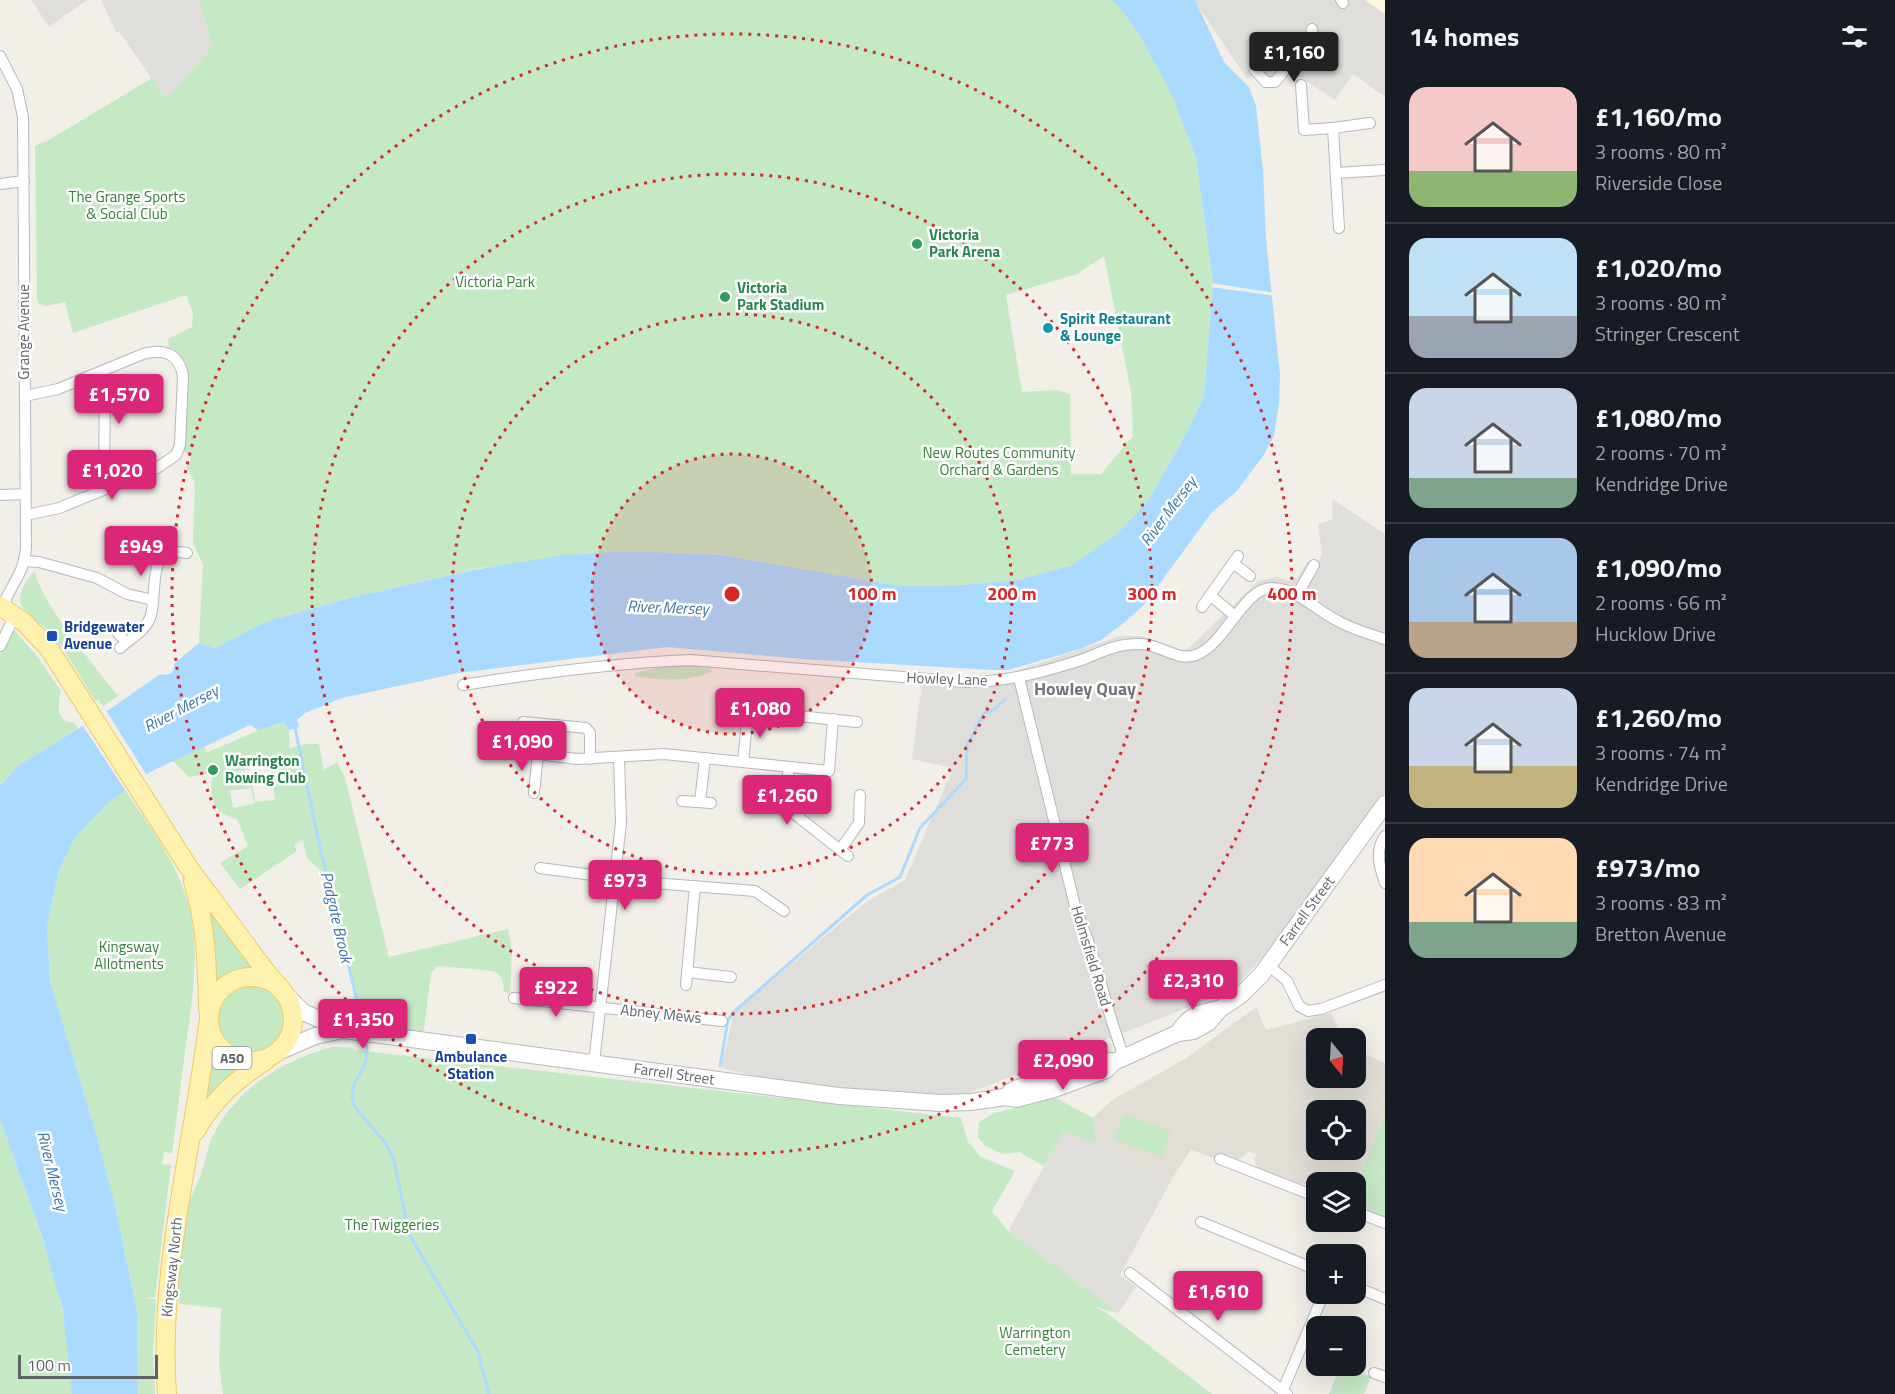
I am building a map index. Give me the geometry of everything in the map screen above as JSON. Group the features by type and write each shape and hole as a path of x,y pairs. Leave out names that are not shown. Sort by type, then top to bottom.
{"main road":[{"name":"Kingsway North","path":"6,610 42,640 87,706 189,868 267,973 284,992"},
{"name":"Kingsway North","path":"167,1394 165,1335 168,1290 208,1021 205,931 189,868"},
{"name":"A50","path":"243,977 256,977 269,981 284,992 292,1007 294,1020 292,1032 286,1043 274,1055 250,1062 231,1057 216,1044 208,1021 212,1002 219,991 230,982 243,977"},
{"name":"Kingsway North","path":"190,1141 219,1097 239,1078 274,1055"}],"street":[{"path":"1255,70 1266,82 1275,82 1311,38 1312,29"},
{"name":"Grange Avenue","path":"0,56 14,83 22,109 26,494 24,561 19,578 8,591 0,646"},
{"path":"1301,85 1304,130 1370,123"},
{"path":"1333,128 1339,228"},
{"path":"1336,173 1385,170"},
{"path":"0,184 24,181"},
{"path":"25,396 51,392 142,354 161,351 171,355 178,362 183,376 180,445 176,455 157,468 59,508 26,515"},
{"path":"102,371 105,384 104,477 106,488"},
{"path":"0,495 26,494"},
{"path":"157,533 167,553"},
{"path":"117,632 123,645 148,622 152,611 158,563 167,553 187,553"},
{"path":"1202,607 1236,560 1250,576"},
{"path":"24,561 39,562 96,578 127,594 153,600"},
{"path":"1297,595 1314,565"},
{"name":"Howley Lane","path":"463,685 554,671 690,660 986,682 1019,678 1120,646 1135,644 1149,645 1169,653 1194,656 1215,643 1235,616 1257,592 1265,588 1274,588 1297,595 1337,621 1385,639"},
{"path":"1210,595 1235,616"},
{"name":"Holmsfield Road","path":"1019,678 1075,906 1092,952 1119,1060"},
{"path":"743,762 748,712"},
{"path":"789,715 857,722"},
{"path":"487,737 538,754 590,759 664,754 829,771 833,719"},
{"path":"523,722 586,728 590,733 590,759"},
{"path":"534,793 538,754"},
{"path":"594,1064 621,823 619,757"},
{"path":"682,801 705,803 705,758"},
{"path":"789,767 785,798 792,812 844,853 859,823 860,795"},
{"name":"Farrell Street","path":"274,1055 315,1036 347,1031 784,1090 876,1100 941,1103 971,1102 1005,1097 1015,1089 1101,1060 1119,1060 1178,1033 1193,1031 1208,1023 1220,1010 1241,995 1268,966 1385,804"},
{"path":"1385,836 1381,842 1379,862 1385,883"},
{"path":"540,868 615,878 755,891 784,911"},
{"path":"686,985 695,886"},
{"path":"1268,966 1287,981 1299,1005 1308,1011 1321,1009 1385,985"},
{"path":"687,972 731,977"},
{"name":"Farrell Street","path":"284,992 303,1012 347,1031"},
{"name":"Abney Mews","path":"514,998 722,1021"},
{"path":"1243,1168 1250,1157"},
{"path":"1220,1159 1306,1193"},
{"path":"1366,1216 1385,1223"},
{"path":"1202,1222 1306,1265"},
{"path":"1130,1273 1285,1392 1320,1304"},
{"path":"1366,1291 1385,1299"}],"shaded area":[{"path":"31,0 87,0 49,27"},
{"path":"101,0 199,0 212,47 166,99 120,33 116,32"},
{"path":"1194,0 1365,0 1385,14 1385,97 1353,74 1335,100 1284,64 1247,79"},
{"path":"1365,0 1385,0 1385,14"},
{"path":"1332,499 1385,534 1385,793 1267,952 1233,990 951,1100 779,1081 721,1068 734,1012 866,902 905,880 953,768 912,759 923,675 1001,676 1120,636 1141,636 1184,650 1191,646 1258,581 1277,577 1290,581 1298,577 1308,561 1317,566 1322,553 1318,524 1333,519"},
{"path":"1256,1007 1266,1030 1331,1013 1338,1028 1306,1028 1306,1088 1366,1088 1366,1054 1385,1063 1385,1113 1362,1172 1306,1172 1306,1185 1258,1169 1254,1160 1257,1154 1247,1151 1238,1160 1229,1155 1226,1158 1217,1159 1191,1150 1173,1177 1097,1145 1093,1118 1112,1100 1185,1059"},
{"path":"1064,1131 1173,1177 1120,1275 1136,1287 1118,1313 1008,1231"}],"green space":[{"name":"Victoria Park","path":"199,0 1111,0 1119,7 1140,36 1172,95 1196,158 1213,282 1204,396 1185,436 1150,498 1118,533 1072,565 1018,580 962,585 900,586 722,555 632,551 480,568 350,598 265,622 215,648 199,643 203,565 193,543 195,483 186,466 190,463 191,457 183,450 186,365 182,358 169,348 168,339 192,327 193,313 186,295 73,333 65,302 46,306 39,304 37,301 35,146 152,78 166,99 212,47","holes":["1104,256 1131,392 1133,436 1101,474 1071,474 1070,394 1057,390 1022,392 1006,295 1077,274"]},
{"path":"35,571 46,599 57,616 118,696 103,706 98,699 96,701 48,630 21,604 20,596 24,586"},
{"path":"14,630 37,656 61,691 59,712 61,717 75,723 78,728 19,765 0,786 0,654"},
{"path":"687,665 712,671 704,675 674,679 635,676 635,673 665,666"},
{"path":"285,722 289,730 290,748 319,744 324,770 337,762 345,778 389,957 508,929 512,950 510,994 503,991 502,979 493,971 440,966 436,967 431,974 423,1036 363,1027 327,876 307,858 303,840 294,845 297,851 240,889 220,863 248,846 237,819 221,812 214,802 212,773 189,777 172,760 250,725 258,730","holes":["250,726 257,731 206,753 205,747","269,763 275,800 255,802 252,779 238,781 237,772 250,769 250,766","251,788 254,804 233,808 230,791"]},
{"name":"Kingsway Allotments","path":"125,790 169,857 180,881 192,921 195,961 192,1002 172,1153 164,1152 162,1164 171,1165 155,1297 143,1299 156,1299 153,1352 155,1394 138,1394 137,1312 115,1205 94,1126 50,982 47,927 58,873 75,837 109,802"},
{"path":"203,894 257,972 233,976 222,981 212,990"},
{"path":"244,984 258,984 271,990 280,999 286,1012 286,1026 276,1044 258,1054 244,1054 231,1048 222,1039 216,1026 216,1012 222,999 231,990"},
{"name":"The Twiggeries","path":"331,1047 351,1047 355,1050 961,1118 968,1142 981,1157 1015,1171 992,1211 1008,1231 1118,1313 1095,1307 1108,1314 1212,1394 223,1394 219,1366 221,1308 179,1304 180,1289 175,1288 182,1233 190,1201 201,1175 211,1140 222,1119 234,1104 262,1079 278,1069"},
{"path":"211,1049 221,1058 244,1069 211,1099 197,1107"},
{"path":"1056,1098 1093,1118 1097,1145 1064,1131 1044,1166 1019,1152 1003,1154 985,1146 978,1137 979,1122 994,1113"},
{"path":"1385,1113 1385,1217 1366,1208 1366,1172 1362,1172"},
{"path":"1124,1114 1171,1132 1162,1157 1114,1139"},
{"path":"0,1119 36,1220 57,1288 65,1323 72,1394 0,1394"},
{"path":"1366,1375 1371,1377 1364,1394 1329,1394 1336,1376"}],"water":[{"name":"River Mersey","path":"1111,0 1195,0 1224,62 1249,87 1256,106 1263,170 1266,239 1280,375 1274,436 1263,456 1236,492 1212,512 1144,605 1101,640 1080,649 1008,670 803,659 667,647 458,673 342,698 305,713 297,720 299,727 289,730 284,722 258,730 250,725 150,772 109,802 75,837 58,873 47,927 50,982 94,1126 115,1205 137,1312 138,1394 72,1394 63,1311 42,1236 0,1119 0,786 19,765 110,709 159,675 171,674 174,664 199,643 215,648 265,622 350,598 473,570 566,555 632,551 722,555 900,586 962,585 1018,580 1072,565 1118,533 1150,498 1185,436 1204,396 1213,282 1196,158 1172,95 1140,36 1119,7"}],"pier":[{"path":"1212,283 1276,293 1276,296 1211,287"},
{"path":"105,709 148,777 127,793 81,723"},
{"path":"250,725 257,730 250,728 205,749 204,747"}],"waterway":[{"path":"720,1066 728,1020 734,1012 867,895 900,877 920,828 966,779 967,745 984,713 995,709 1005,699"},
{"name":"Padgate Brook","path":"295,728 319,843 363,1026"},
{"name":"Padgate Brook","path":"365,1039 366,1062 354,1085 352,1096 355,1107 387,1145 394,1160 409,1234 478,1352 489,1394"}],"place":[{"name":"Victoria Park Arena","path":"917,244"},
{"name":"Victoria Park Stadium","path":"725,297"},
{"name":"Spirit Restaurant & Lounge","path":"1048,328"},
{"name":"Bridgewater Avenue","path":"52,636"},
{"name":"Warrington Rowing Club","path":"213,770"},
{"name":"Ambulance Station","path":"471,1039"}],"district":[{"name":"Howley Quay","path":"1085,689"}],"park label":[{"name":"The Grange Sports & Social Club","path":"127,206"},
{"name":"New Routes Community Orchard & Gardens","path":"999,462"},
{"name":"Warrington Cemetery","path":"1035,1342"}]}
